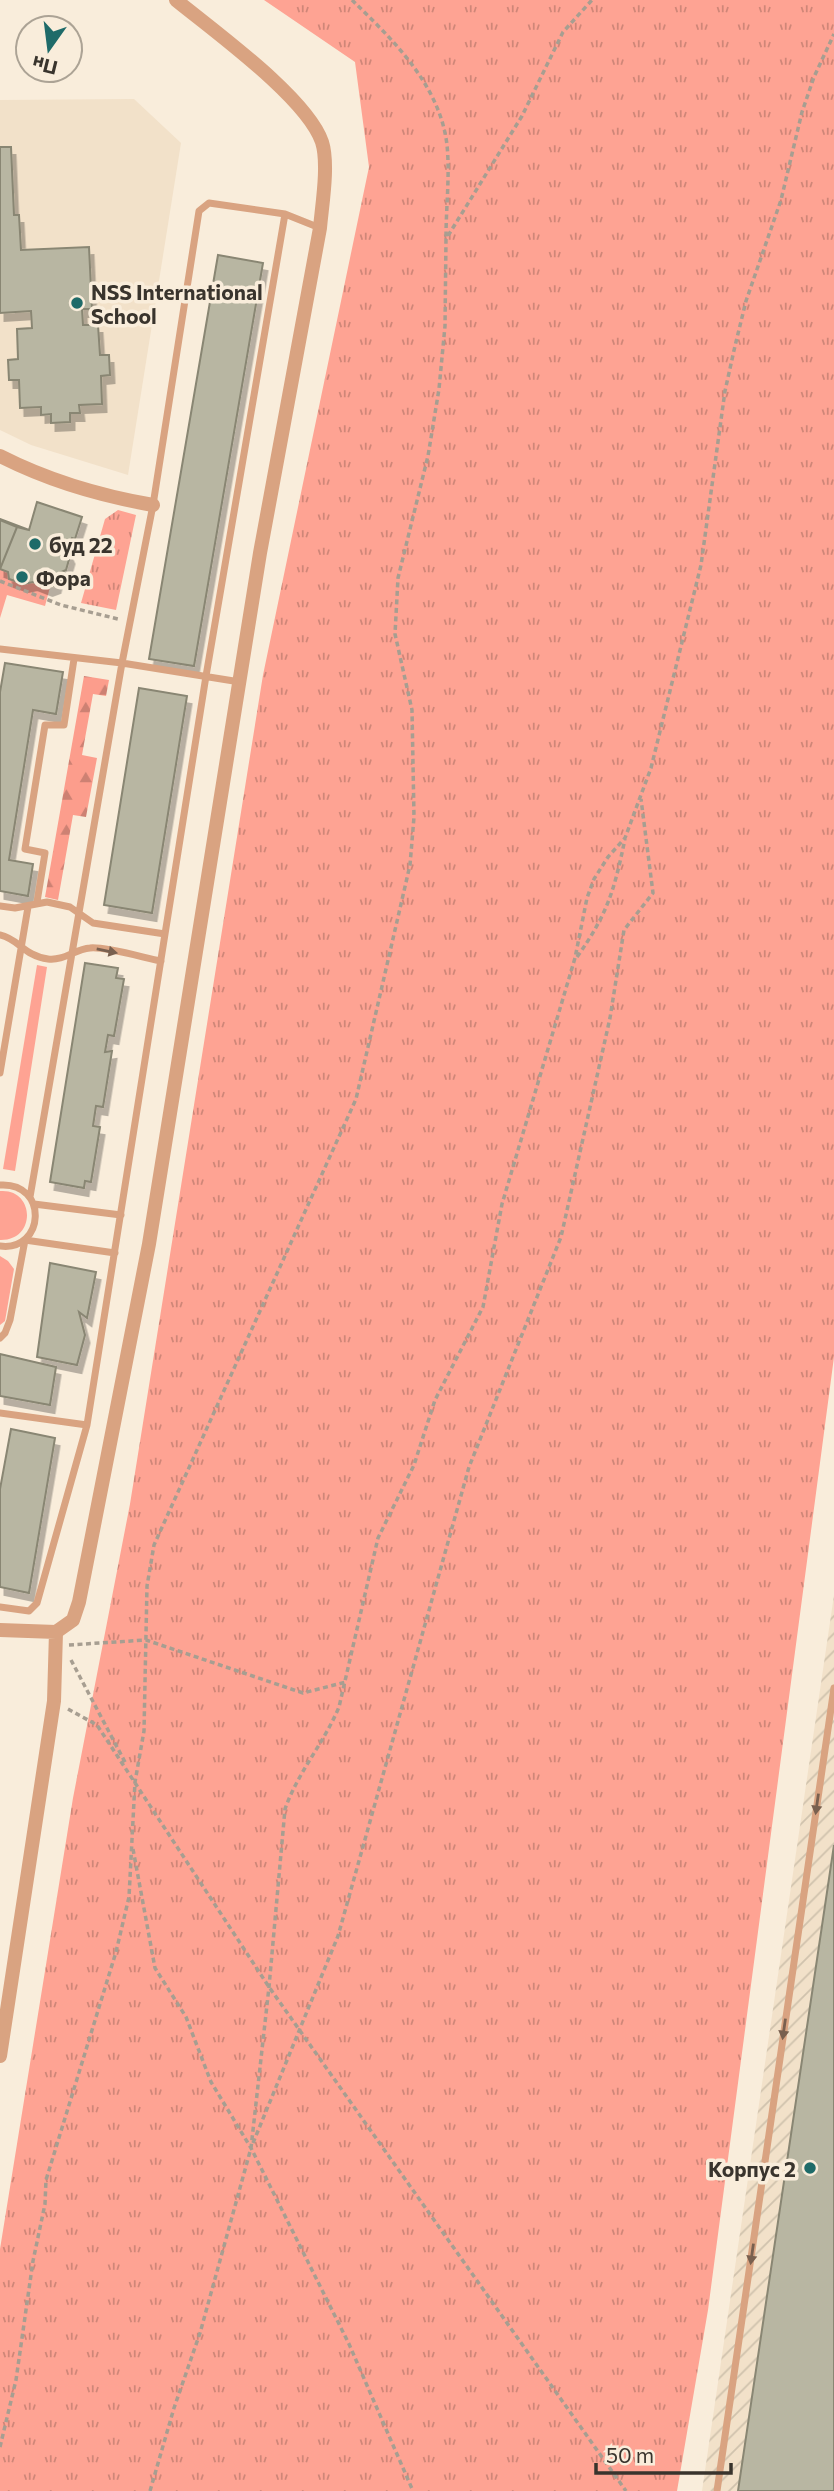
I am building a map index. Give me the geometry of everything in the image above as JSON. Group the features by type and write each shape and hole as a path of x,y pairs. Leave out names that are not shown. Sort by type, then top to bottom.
{"street":[{"path":"0,1630 56,1632 73,1620 79,1602 149,1244 260,553 320,228 324,183 322,143 303,110 257,67 176,0"},
{"path":"0,456 18,465 112,498 153,505"},
{"path":"0,2056 54,1701 56,1632"}],"lane":[{"path":"0,1338 10,1320 24,1240 35,1223 32,1200 122,663 153,505 200,211 209,203 285,214 320,228"},
{"path":"0,1606 29,1611 37,1603 87,1425 206,676 285,214"},
{"path":"0,649 122,663 240,682"},
{"path":"37,902 45,853 24,849 45,725 64,725 74,659"},
{"path":"0,905 15,908 28,907 37,902 61,904 93,923 165,934"},
{"path":"0,1073 28,907"},
{"path":"0,935 9,937 21,948 38,957 51,960 90,947 161,961"},
{"path":"0,1185 12,1185 21,1189 32,1200 121,1215"},
{"path":"0,1246 24,1240 115,1253"},
{"path":"0,1423 1,1413 87,1425"},
{"path":"717,2491 834,1688"}],"path":[{"path":"0,2447 16,2380 33,2261 45,2204 46,2180 116,1952 129,1896 135,1782 144,1731 147,1586 154,1545 356,1099 410,865 414,817 412,710 395,634 398,578 428,456 439,389 445,326 447,145 438,105 407,57 352,0"},
{"path":"446,239 522,116 564,32 592,0"},
{"path":"575,958 593,934 615,890 625,838 641,798 701,565 725,390 734,346 780,200 802,112 814,77 834,34"},
{"path":"0,581 61,605 130,622"},
{"path":"150,2491 174,2408 200,2333 251,2148 338,1936 469,1467 561,1237 610,1018 624,930 653,893 641,798"},
{"path":"251,2148 285,1809 292,1790 329,1730 346,1682 379,1538 414,1465 435,1400 483,1307 502,1204 575,958 587,898 594,879 608,857 625,838"},
{"path":"56,1632 63,1646 146,1640 303,1693 346,1682"},
{"path":"69,1658 135,1782"},
{"path":"54,1701 97,1725 269,1987 626,2491"},
{"path":"132,1843 155,1968 186,2017 211,2082 251,2148 349,2344 413,2491"}],"shaded area":[{"name":"NSS International School","path":"134,99 181,143 128,475 31,445 0,430 0,100"},
{"path":"834,1595 834,2491 702,2491"}],"green space":[{"path":"264,0 834,0 834,1357 708,2310 677,2491 0,2491 0,2249 73,1798 130,1504 263,675 369,167 355,62"},
{"path":"118,510 136,515 116,610 81,603 105,519"},
{"path":"0,569 8,572 10,579 24,584 33,582 50,587 45,606 7,595 0,618"},
{"path":"84,676 109,680 106,696 93,694 82,755 97,758 86,817 73,815 58,900 45,897"},
{"path":"37,965 47,967 15,1171 3,1169"},
{"path":"0,1191 12,1192 20,1198 27,1215 21,1232 12,1238 0,1240"},
{"path":"0,1256 14,1269 5,1321 0,1325"}],"building":[{"path":"0,147 11,147 14,215 19,215 21,250 89,247 92,309 82,309 83,325 98,325 100,355 109,355 110,375 101,376 102,404 79,405 80,413 70,413 70,422 51,423 51,414 41,415 41,407 20,408 19,380 9,380 8,360 18,359 17,329 32,328 31,311 0,313"},
{"path":"218,255 263,263 194,666 149,659"},
{"name":"буд 22","path":"37,502 82,517 75,539 72,538 67,550 70,556 66,570 59,573 56,585 48,588 33,582 24,584 9,579 8,572 0,569 17,527 29,530"},
{"name":"буд 22","path":"37,502 82,517 75,539 72,538 67,550 70,556 66,570 59,573 56,585 48,588 33,582 24,584 9,579 8,572 0,569 0,519 29,530"},
{"path":"0,520 17,527 0,569"},
{"path":"5,663 63,672 56,714 33,710 9,860 33,864 28,896 0,891 0,692"},
{"path":"139,688 187,696 152,913 104,905"},
{"path":"85,963 118,968 116,978 124,979 114,1036 108,1035 105,1052 112,1051 103,1107 96,1106 93,1126 100,1127 91,1182 85,1181 84,1188 50,1182"},
{"path":"50,1263 96,1272 87,1318 79,1312 85,1335 77,1365 37,1357"},
{"path":"0,1354 56,1367 50,1405 0,1396"},
{"path":"11,1429 55,1438 29,1593 0,1587 0,1489"},
{"name":"Корпус 2","path":"834,1845 834,2491 738,2491"}],"place":[{"name":"NSS International School","path":"77,303"},
{"name":"буд 22","path":"35,544"},
{"name":"Фора","path":"22,577"},
{"name":"Корпус 2","path":"810,2168"}]}
